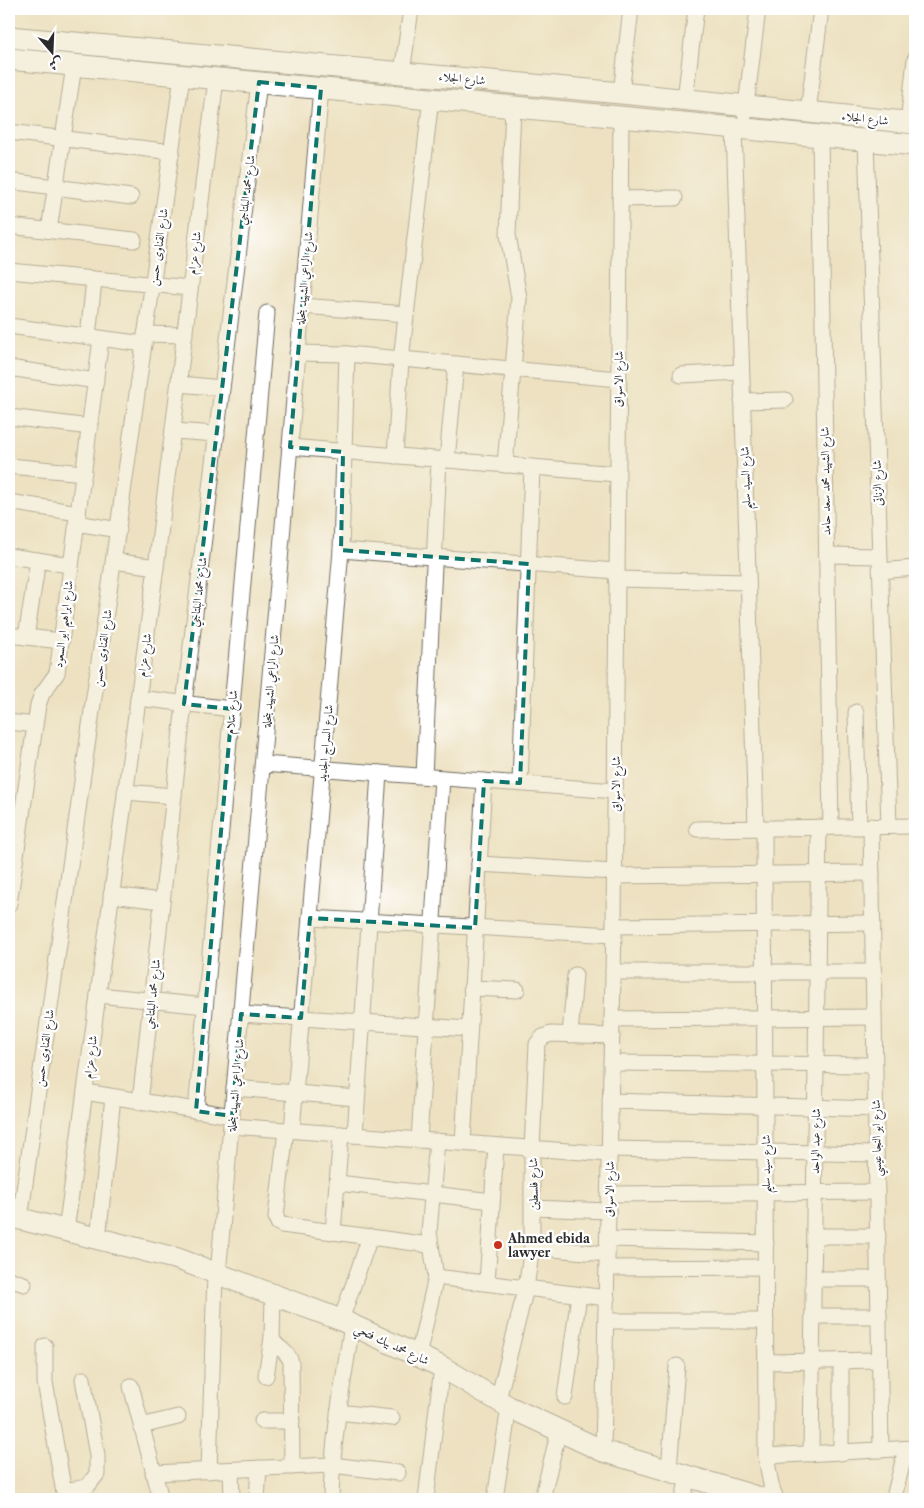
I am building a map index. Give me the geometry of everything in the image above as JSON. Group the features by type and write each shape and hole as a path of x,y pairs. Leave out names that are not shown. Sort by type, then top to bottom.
{"main road":[{"name":"شارع الجلاء","path":"9,37 685,99 912,123"},
{"name":"شارع الجلاء","path":"9,59 915,145"},
{"path":"368,92 370,70"},
{"name":"شارع محمد بيك فتحي","path":"14,1217 178,1259 347,1322 442,1367 504,1403 603,1451 764,1499"}],"street":[{"path":"402,73 411,9"},
{"path":"620,93 631,9"},
{"path":"685,99 696,9"},
{"name":"شارع السيد سليم","path":"758,9 746,106 738,128 741,372 748,582 760,828"},
{"path":"808,112 821,9"},
{"path":"912,123 915,59"},
{"path":"49,230 74,66"},
{"name":"شارع القناوى حسن","path":"14,1217 119,530 182,76"},
{"name":"شارع عزام","path":"66,1231 174,431 216,79"},
{"name":"شارع محمد البلتاجي","path":"140,1102 184,704 259,82"},
{"name":"شارع الراعي الشهيد بنحلة","path":"210,1470 217,1274 321,88"},
{"path":"395,456 401,360 431,98"},
{"path":"506,465 519,298 508,236 513,106"},
{"name":"شارع الاسواق","path":"603,1451 614,931 621,116"},
{"path":"9,132 172,152"},
{"name":"شارع الشهيد محمد سعد حامد","path":"820,136 826,556 825,827"},
{"name":"شارع الزناتى","path":"866,140 889,826"},
{"path":"9,181 130,197"},
{"path":"620,199 675,198"},
{"path":"9,226 134,240"},
{"path":"9,271 190,288"},
{"name":"شارع ابراهيم ابو السعود","path":"9,904 35,725 42,694 57,674 96,381 94,280"},
{"path":"302,306 406,314"},
{"name":"شارع سلام","path":"196,1111 267,313"},
{"path":"9,326 95,338 145,339 184,335"},
{"path":"298,352 347,354 618,379"},
{"name":"شارع السراج الجديد","path":"334,1232 282,1225 277,1220 295,1093 341,550 347,354"},
{"path":"424,776 434,557 443,460 456,364"},
{"path":"9,368 96,381"},
{"path":"681,375 741,372"},
{"path":"179,384 222,388"},
{"path":"742,401 785,400"},
{"path":"9,417 90,428"},
{"path":"174,431 217,434"},
{"path":"290,447 617,474"},
{"path":"9,466 84,474"},
{"path":"520,783 532,467"},
{"path":"9,502 119,530"},
{"path":"341,550 529,564 616,575 748,582"},
{"path":"9,556 70,565"},
{"path":"826,556 915,568"},
{"path":"26,637 38,560"},
{"path":"114,561 156,567"},
{"path":"9,635 60,641"},
{"path":"138,698 232,709"},
{"name":"شارع ابو النجا عيسي","path":"856,712 865,826 872,873 881,1450"},
{"path":"9,722 35,725"},
{"path":"263,764 615,791"},
{"path":"379,773 357,1098 338,1183 334,1232 429,1245"},
{"path":"419,1140 442,778"},
{"path":"463,1143 484,781"},
{"path":"125,792 174,796"},
{"path":"697,829 915,826"},
{"name":"شارع عبد الواحد","path":"811,1454 818,874 825,827"},
{"name":"شارع سيد سليم","path":"760,828 764,874 765,972 766,1456 771,1485 776,1499"},
{"path":"479,864 614,874 872,873"},
{"path":"111,895 162,901"},
{"path":"310,918 475,928 614,931 764,924 873,923"},
{"path":"613,972 874,972"},
{"path":"570,1035 575,975"},
{"path":"471,988 517,990"},
{"path":"98,994 205,1006"},
{"path":"241,1014 469,1029"},
{"path":"612,1019 874,1017"},
{"name":"شارع فلسطين","path":"495,1499 504,1403 532,1247 532,1149 537,1044 543,1037 551,1034 612,1036"},
{"path":"611,1063 875,1065"},
{"path":"234,1088 357,1098"},
{"path":"85,1092 196,1111 231,1121 289,1130 348,1135 532,1149 609,1152 876,1154"},
{"path":"98,1239 113,1097"},
{"path":"610,1101 876,1109"},
{"path":"418,1356 436,1277 429,1245 436,1141"},
{"path":"487,1283 496,1146"},
{"path":"338,1183 492,1201"},
{"path":"608,1194 877,1192"},
{"path":"533,1208 608,1211"},
{"path":"814,1236 878,1236"},
{"path":"331,1499 332,1465 347,1322 370,1237"},
{"path":"608,1239 766,1243"},
{"path":"532,1247 607,1261 766,1267"},
{"path":"436,1277 607,1298"},
{"path":"9,1279 24,1284"},
{"path":"813,1280 878,1279"},
{"path":"565,1397 580,1295"},
{"path":"266,1376 272,1338 273,1296"},
{"path":"813,1316 879,1316"},
{"path":"606,1321 766,1321"},
{"path":"272,1338 273,1343 289,1355 291,1362 292,1467"},
{"path":"44,1346 45,1382 64,1495 87,1487 98,1474 97,1455 84,1379"},
{"path":"766,1362 879,1360"},
{"path":"840,1453 841,1361"},
{"path":"677,1366 679,1473 683,1499"},
{"path":"426,1499 442,1367"},
{"path":"132,1386 161,1499"},
{"path":"338,1412 392,1418"},
{"path":"141,1426 178,1417"},
{"path":"262,1421 292,1421"},
{"path":"542,1499 559,1430"},
{"path":"766,1456 911,1449 895,1493"},
{"path":"153,1473 332,1465 398,1473"},
{"path":"257,1499 260,1468"},
{"path":"231,1470 232,1499"}],"highlighted area":[{"path":"259,82 321,88 290,447 343,452 341,550 529,564 520,783 484,781 475,928 310,918 301,1018 241,1014 232,1116 196,1111 232,709 184,704"}],"place":[{"name":"Ahmed ebida lawyer","path":"498,1245"}]}
